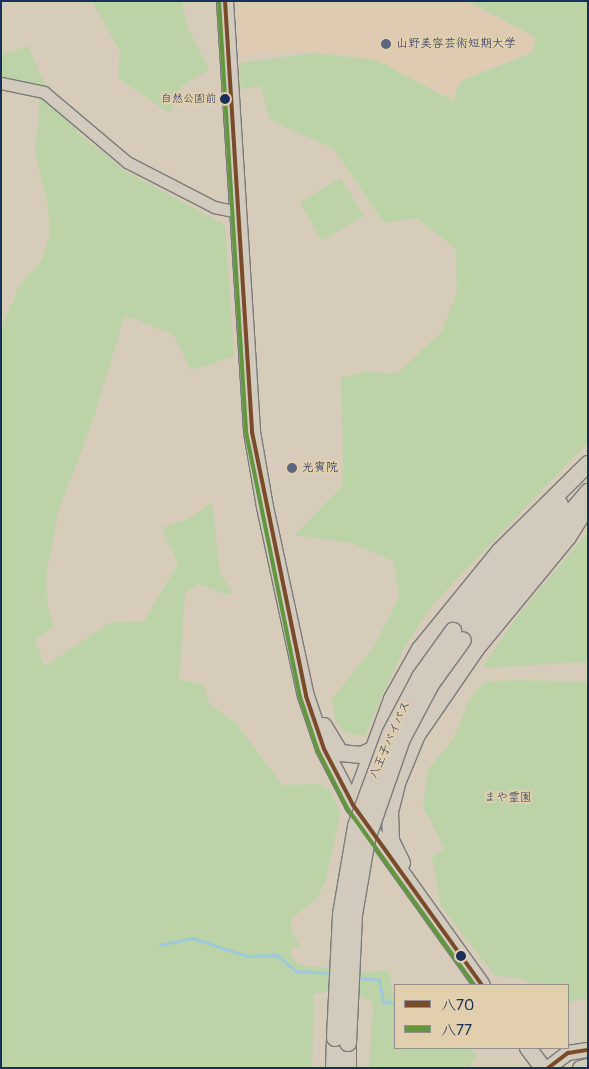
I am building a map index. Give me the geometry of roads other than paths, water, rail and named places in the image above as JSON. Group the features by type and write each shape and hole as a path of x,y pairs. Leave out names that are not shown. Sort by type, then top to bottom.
{"highway":[{"path":"225,1 237,212 255,454 306,696 324,750 362,820 481,984"},
{"path":"353,805 372,750 407,669 441,620 499,552 588,464"},
{"name":"八王子バイパス","path":"334,1068 341,1041 354,914 367,839 402,739 458,635 588,472"},
{"name":"八王子バイパス","path":"458,635 588,492"},
{"path":"362,820 385,810 417,735 441,698 485,637 568,537 588,505"},
{"path":"306,696 340,752 362,755 372,750"},
{"path":"394,792 390,832 409,883"},
{"name":"八王子バイパス","path":"341,1041 348,1068"},
{"path":"529,1049 543,1068"}],"main road":[{"path":"548,1068 561,1056 588,1050"},
{"path":"555,1068 588,1058"},
{"path":"580,1068 588,1066"}],"street":[{"path":"1,83 44,92 127,162 214,207 237,212"}],"waterway":[{"path":"160,945 193,938 247,956 277,955 296,971 332,973"},
{"path":"357,978 379,979 384,1002 394,1003"}],"place":[{"name":"山野美容芸術短期大学","path":"386,44"},
{"name":"自然公園前","path":"225,99"},
{"name":"光賓院","path":"292,468"}],"park label":[{"name":"まや霊園","path":"508,798"}]}
